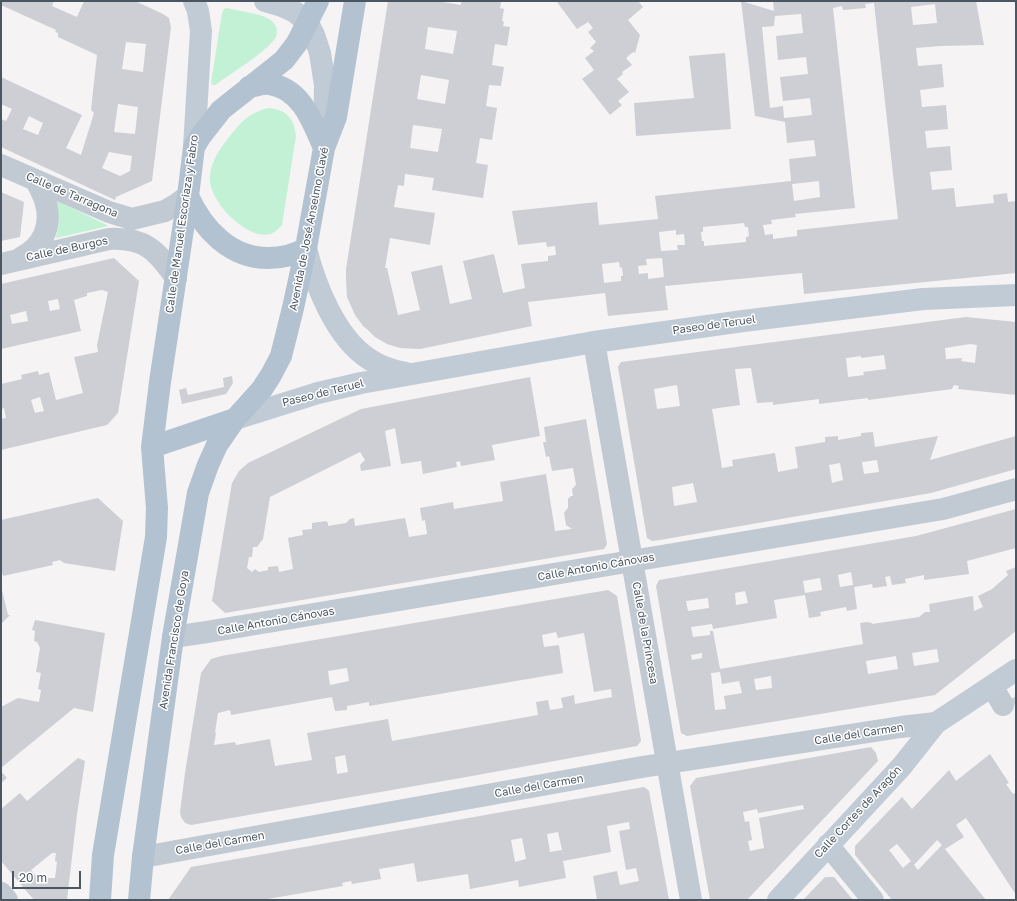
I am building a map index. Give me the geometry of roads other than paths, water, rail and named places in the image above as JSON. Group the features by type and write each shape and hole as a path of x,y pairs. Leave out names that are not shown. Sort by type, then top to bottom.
{"main road":[{"name":"Calle de Manuel Escoriaza y Fabro","path":"152,447 194,147 201,31 198,11 194,1"},
{"path":"265,1 295,12 308,24 314,35 320,53 325,85 324,148"},
{"path":"194,147 202,133 221,110 284,60 297,43 308,24 318,1"},
{"name":"Avenida de José Anselmo Clavé","path":"235,419 262,389 280,356 293,308 306,248 324,148 336,117 356,1"},
{"path":"249,88 270,84 290,93 304,107 310,116 324,148"},
{"path":"188,196 205,225 231,249 260,258 276,258 294,254 306,248"},
{"name":"Paseo de Teruel","path":"306,248 320,293 334,318 356,349 378,365 413,374"},
{"name":"Paseo de Teruel","path":"235,419 318,393 361,383 594,342 743,321 923,299 1016,295"},
{"path":"100,900 103,855 156,537 157,508 152,447 235,419"},
{"name":"Avenida Francisco de Goya","path":"139,900 142,863 173,637 198,493 212,454 235,419"},
{"name":"Calle Cortes de Aragón","path":"778,900 902,766 936,723 1016,670"}],"street":[{"name":"Calle de Tarragona","path":"1,165 109,212 132,219 165,211 188,196"},
{"name":"Calle de Burgos","path":"7,262 28,254 39,245 45,235 47,213 46,204 36,180"},
{"name":"Calle de Burgos","path":"7,262 110,239 126,239 140,242 149,246 158,254 176,278"},
{"name":"Calle de la Princesa","path":"594,342 691,900"},
{"name":"Calle Antonio Cánovas","path":"173,637 942,509 1016,489"},
{"path":"992,686 1003,705"},
{"name":"Calle del Carmen","path":"142,863 667,763 936,723"},
{"path":"828,845 873,900"},
{"name":"Avenida Francisco de Goya","path":"127,900 142,863"},
{"path":"1,893 7,900"}]}
